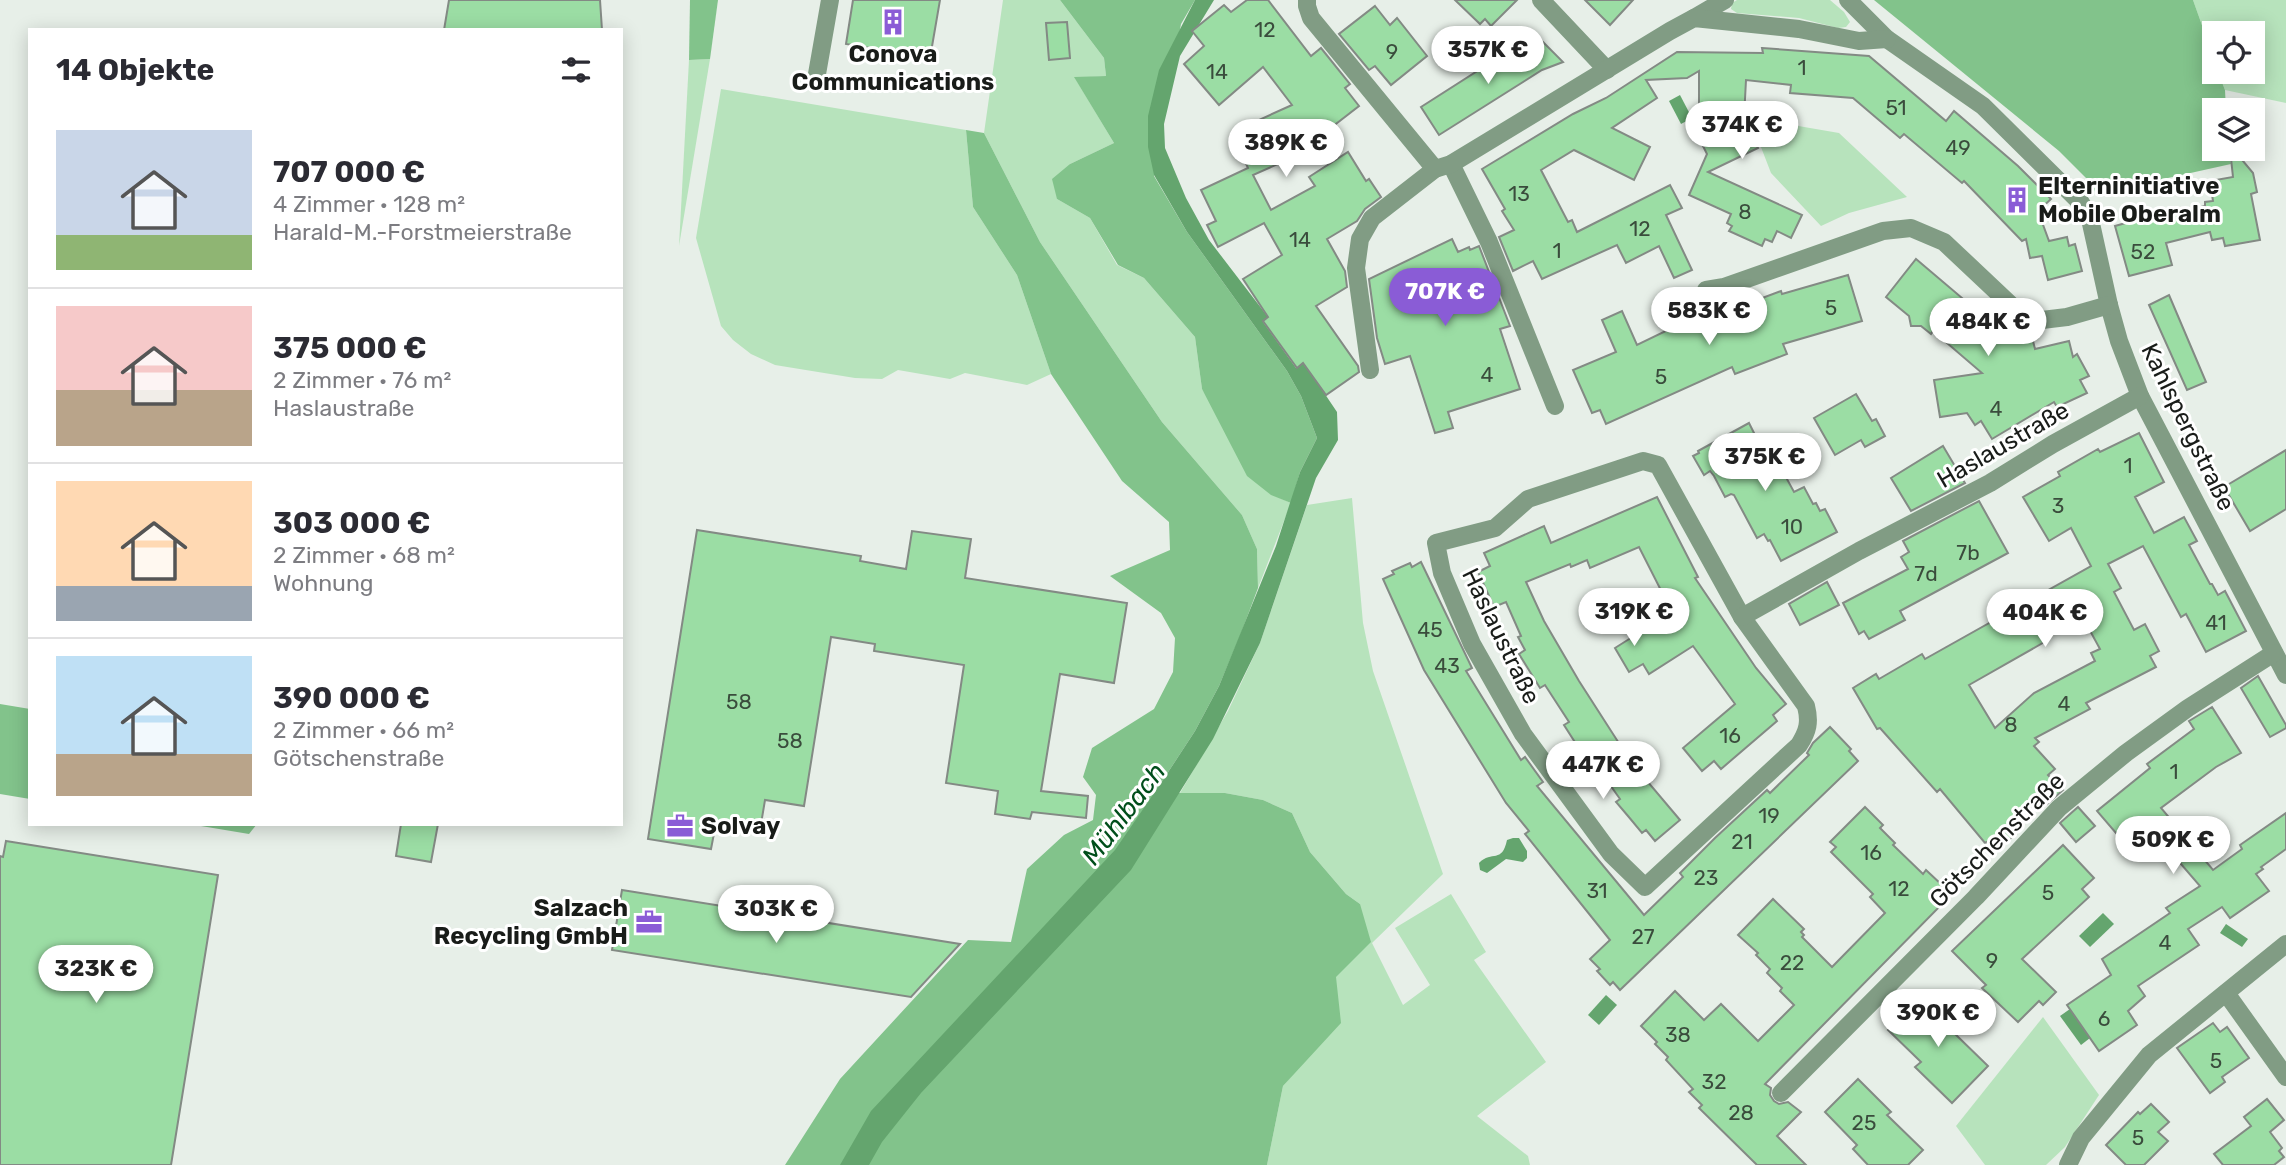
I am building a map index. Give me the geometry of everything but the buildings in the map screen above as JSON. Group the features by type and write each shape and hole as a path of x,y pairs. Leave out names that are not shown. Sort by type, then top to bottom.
{"street":[{"path":"817,74 830,0"},
{"path":"1307,0 1311,18 1443,167 1489,242 1555,405"},
{"path":"1541,0 1607,70"},
{"path":"1370,370 1356,268 1360,239 1372,218 1443,167 1725,0"},
{"name":"Kahlspergstraße","path":"1848,0 1887,39 1983,106 2081,204 2090,219 2119,341 2140,396 2286,675"},
{"path":"1694,18 1799,29 1859,41 1887,39"},
{"path":"1706,290 1724,287 1883,231 1911,228 1944,242 2012,307 2042,320 2067,317 2109,305"},
{"name":"Haslaustraße","path":"1742,617 1859,551 1990,483 2053,444 2140,396"},
{"name":"Haslaustraße","path":"1643,461 1658,465 1742,617 1806,706 1809,719 1807,733 1799,745 1645,887 1611,854 1523,734 1472,644 1441,573 1436,542 1495,528 1528,499 1643,461"},
{"name":"Götschenstraße","path":"1781,1093 1976,897 2067,800 2178,716 2274,653"},
{"path":"2068,1165 2081,1138 2149,1055 2286,944"},
{"path":"2226,993 2286,1077"}],"shaded area":[{"path":"690,0 718,0 710,59 689,60"},
{"path":"1003,0 1060,0 1104,58 1106,76 1075,78 1114,143 1070,164 1057,199 1090,218 1117,265 1144,278 1195,337 1202,389 1271,494 1291,503 1258,588 1257,549 1242,515 1162,422 1040,242 984,133"},
{"path":"1060,0 1195,0 1181,24 1154,176 1187,232 1287,371 1301,396 1317,438 1300,472 1291,503 1271,495 1247,476 1202,389 1195,337 1144,278 1118,265 1090,218 1057,199 1052,179 1070,164 1114,143 1074,77 1106,76 1104,58"},
{"path":"1195,0 1214,0 1180,56 1164,124 1165,148 1186,198 1209,240 1268,317 1263,322 1296,368 1304,363 1337,412 1338,440 1316,478 1260,643 1213,739 1131,870 921,1093 882,1142 869,1165 840,1165 871,1111 1115,850 1161,783 1195,731 1219,686 1276,546 1300,472 1317,438 1301,396 1287,371 1187,232 1154,175 1148,147 1148,116 1159,70"},
{"path":"1737,0 1830,0 1844,12 1850,22 1846,27 1838,28 1799,18 1737,13 1731,9 1732,3"},
{"path":"1874,0 2193,0 2202,25 2202,84 2223,84 2225,90 2225,98 2202,98 2202,161 2231,161 2231,164 2096,194 2091,183 2059,151"},
{"path":"2193,0 2286,0 2286,103 2225,90 2223,84 2265,84 2265,21 2202,21 2202,25"},
{"path":"710,59 679,246 689,60"},
{"path":"721,89 966,130 973,207 1017,275 1051,374 1027,385 965,373 950,379 898,370 882,379 855,378 775,365 751,354 733,340 721,326 696,238"},
{"path":"1680,95 1692,118 1681,124 1669,101"},
{"path":"1770,121 1839,133 1907,197 1849,213 1821,226 1771,173 1754,129"},
{"path":"966,130 984,133 1040,242 1162,422 1242,515 1257,549 1258,588 1240,636 1219,686 1195,731 1161,783 1180,793 1225,793 1263,800 1292,813 1310,852 1346,894 1360,904 1371,942 1336,977 1341,1023 1283,1086 1267,1165 785,1165 840,1079 968,940 1011,942 1027,869 1064,835 1093,820 1096,795 1083,777 1092,748 1154,709 1173,672 1175,638 1161,613 1110,576 1170,550 1169,522 1122,481 1051,374 1017,275 973,207"},
{"path":"1352,498 1363,623 1373,671 1443,874 1372,943 1403,1005 1430,985 1395,928 1451,894 1486,952 1474,960 1546,1062 1477,1116 1528,1156 1530,1165 1267,1165 1283,1086 1307,1058 1360,904 1346,894 1310,852 1292,813 1263,800 1225,793 1180,793 1228,711 1260,643 1307,505"},
{"path":"0,704 28,709 28,799 0,794"},
{"path":"201,826 255,826 249,834"},
{"path":"1519,838 1527,851 1527,858 1523,862 1506,859 1487,873 1480,870 1479,863 1502,852 1507,840"},
{"path":"2103,913 2114,924 2090,947 2079,936"},
{"path":"2226,924 2248,939 2242,947 2220,933"},
{"path":"1606,995 1617,1005 1599,1025 1588,1015"},
{"path":"2070,1009 2090,1038 2081,1045 2060,1016"},
{"path":"2043,1017 2099,1095 2065,1147 2046,1165 1985,1165 1956,1126"}],"place":[{"name":"Conova Communications","path":"893,22"},
{"name":"Elterninitiative Mobile Oberalm","path":"2017,200"},
{"name":"Solvay","path":"680,826"},
{"name":"Salzach Recycling GmbH","path":"649,922"}],"water label":[{"name":"Mühlbach","path":"1124,814"}]}
